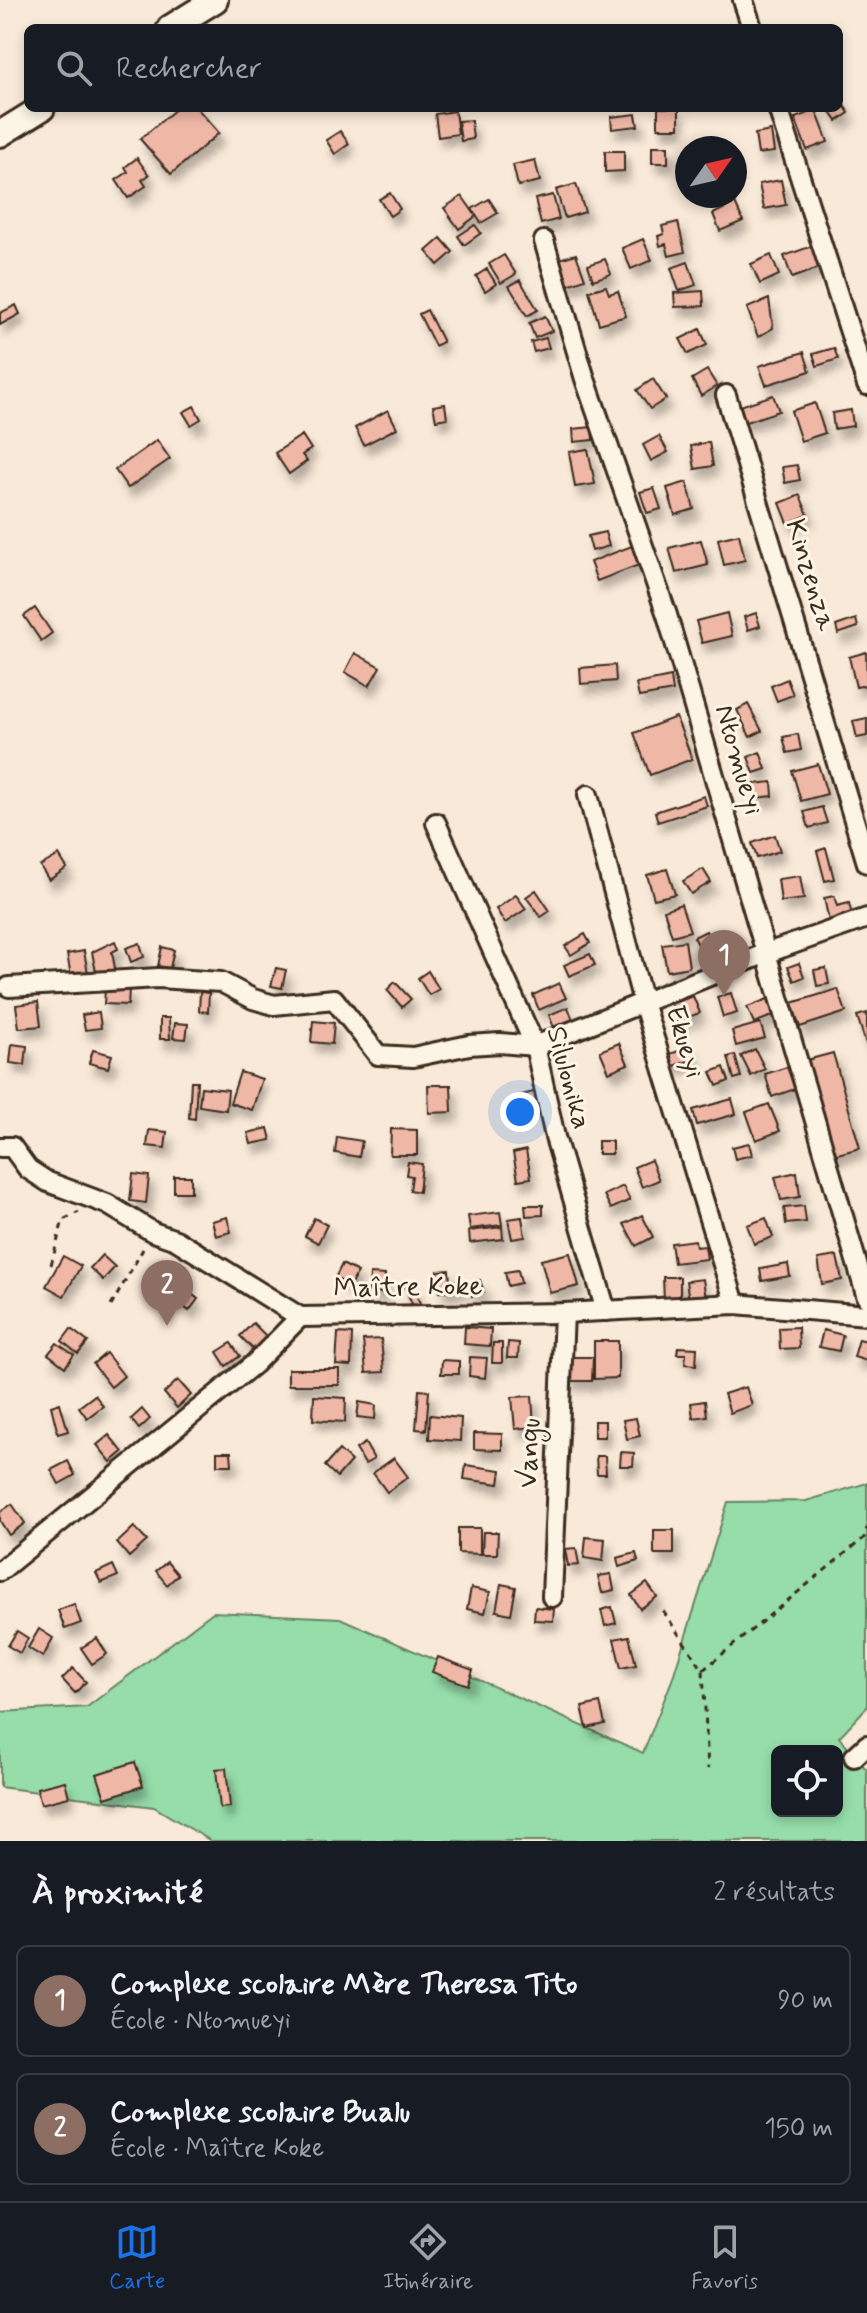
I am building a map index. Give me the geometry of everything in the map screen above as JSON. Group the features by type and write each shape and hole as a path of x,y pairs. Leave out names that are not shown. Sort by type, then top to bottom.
{"street":[{"path":"176,24 215,0"},
{"path":"743,0 751,24"},
{"path":"0,134 36,112"},
{"path":"779,112 867,385"},
{"name":"Ntomueyi","path":"544,241 585,379 667,615 867,1298"},
{"name":"Kinzenza","path":"726,395 867,863"},
{"name":"Ekueyi","path":"588,795 643,1002 735,1304"},
{"name":"Silulonika","path":"436,823 535,1046 555,1137 606,1311"},
{"path":"9,987 158,978 221,982 253,999 274,1005 334,999 343,1006 372,1049 384,1058 413,1057 469,1045 535,1046 764,954 867,918"},
{"name":"Maître Koke","path":"0,1147 12,1147 28,1169 60,1189 90,1198 136,1219 153,1232 176,1240 300,1317 564,1313 735,1304 867,1315"},
{"name":"Vangu","path":"552,1597 564,1313"},
{"path":"0,1571 254,1364 300,1317"}],"path":[{"path":"51,1265 63,1220 87,1208 90,1198"},
{"path":"111,1306 153,1232"},
{"path":"703,1670 865,1540 867,1528"},
{"path":"663,1611 703,1670 708,1769"}],"green space":[{"path":"867,1483 867,1707 839,1737 867,1770 867,1841 211,1841 154,1807 0,1787 0,1712 87,1707 213,1612 340,1618 643,1753 672,1680 728,1502 806,1501"}],"building":[{"path":"843,104 849,113 837,121 831,112 843,112"},
{"path":"172,112 201,112 219,133 171,174 140,139"},
{"path":"455,112 458,134 438,137 435,114"},
{"path":"658,112 679,112 679,128 658,128"},
{"path":"817,112 828,142 807,150 795,118"},
{"path":"636,114 638,126 612,129 611,117"},
{"path":"471,120 473,139 461,141 458,121"},
{"path":"340,131 349,144 335,154 326,140"},
{"path":"771,131 774,152 758,154 755,134"},
{"path":"652,146 668,146 668,163 652,163"},
{"path":"605,151 624,151 624,171 605,172"},
{"path":"137,158 149,175 142,180 146,186 128,198 116,180 128,172 125,167"},
{"path":"535,160 540,181 518,186 513,165"},
{"path":"781,180 786,205 764,209 759,184"},
{"path":"576,184 585,212 565,218 556,190"},
{"path":"390,193 400,209 390,216 379,199"},
{"path":"553,195 559,219 541,224 535,199"},
{"path":"462,196 476,216 459,229 444,208"},
{"path":"489,199 498,213 481,223 472,209"},
{"path":"725,208 737,208 743,221 720,231 713,214"},
{"path":"678,222 685,252 669,256 666,244 660,246 658,236 664,234 662,226"},
{"path":"475,225 481,233 464,245 458,236"},
{"path":"441,238 453,252 438,265 426,251"},
{"path":"643,239 652,260 631,269 622,248"},
{"path":"812,246 819,268 792,278 784,256"},
{"path":"576,254 585,279 565,286 556,260"},
{"path":"504,255 516,274 501,283 489,264"},
{"path":"771,255 779,275 760,284 751,264"},
{"path":"605,259 611,274 593,280 588,265"},
{"path":"688,262 696,285 679,291 671,268"},
{"path":"487,269 496,284 485,291 476,276"},
{"path":"520,280 538,310 527,316 509,286"},
{"path":"606,286 609,294 618,291 626,316 599,324 589,291"},
{"path":"703,291 704,306 675,307 674,293"},
{"path":"769,299 773,328 758,337 747,308"},
{"path":"16,305 20,314 0,325 0,313"},
{"path":"427,310 443,342 435,346 419,314"},
{"path":"545,316 552,331 535,338 529,323"},
{"path":"700,329 707,345 688,354 680,339"},
{"path":"546,338 549,348 534,352 531,342"},
{"path":"834,348 838,359 817,366 813,354"},
{"path":"804,352 810,371 766,385 759,366"},
{"path":"707,370 717,386 701,396 692,379"},
{"path":"653,379 666,399 650,409 637,390"},
{"path":"773,395 779,411 743,423 737,407"},
{"path":"815,403 825,433 801,441 791,411"},
{"path":"445,404 447,418 436,420 433,406"},
{"path":"194,406 201,419 191,425 183,412"},
{"path":"388,410 397,428 364,445 355,428"},
{"path":"851,410 853,426 834,429 832,413"},
{"path":"592,427 593,440 574,442 573,429"},
{"path":"302,435 311,449 302,455 307,461 289,474 275,453"},
{"path":"659,436 668,452 651,461 643,445"},
{"path":"157,440 170,459 128,488 115,470"},
{"path":"709,442 713,466 695,469 691,446"},
{"path":"588,449 595,484 575,487 569,452"},
{"path":"797,465 800,480 785,483 782,467"},
{"path":"687,482 694,509 675,515 667,488"},
{"path":"654,488 661,509 647,513 640,492"},
{"path":"800,495 808,515 788,523 780,503"},
{"path":"605,532 609,546 592,551 588,536"},
{"path":"739,534 745,560 724,565 718,539"},
{"path":"701,540 708,565 676,573 669,548"},
{"path":"637,544 644,563 597,581 590,562"},
{"path":"35,608 52,633 41,641 24,616"},
{"path":"727,613 732,636 702,643 696,621"},
{"path":"756,613 760,626 748,630 744,617"},
{"path":"856,619 858,627 838,634 836,626"},
{"path":"866,652 867,685 856,687 849,657"},
{"path":"355,653 380,667 369,686 345,672"},
{"path":"615,665 616,681 581,684 580,668"},
{"path":"671,677 673,691 639,697 636,684"},
{"path":"787,679 793,695 777,701 771,686"},
{"path":"748,704 762,731 750,737 737,710"},
{"path":"676,717 692,759 650,775 634,733"},
{"path":"867,718 867,736 857,738 853,721"},
{"path":"798,734 801,750 787,753 783,737"},
{"path":"760,752 766,769 754,773 748,757"},
{"path":"818,764 827,794 801,801 792,771"},
{"path":"772,782 773,796 756,798 754,784"},
{"path":"704,796 707,806 658,822 655,812"},
{"path":"822,807 827,823 809,828 804,812"},
{"path":"775,835 780,851 757,858 752,843"},
{"path":"826,848 834,879 825,881 817,851"},
{"path":"59,855 67,868 49,880 40,866"},
{"path":"667,869 675,894 654,899 647,875"},
{"path":"703,869 711,882 691,894 683,881"},
{"path":"800,876 804,899 781,902 778,879"},
{"path":"536,890 550,911 541,917 526,897"},
{"path":"516,895 526,909 505,923 496,909"},
{"path":"834,896 837,906 849,903 852,915 829,921 824,898"},
{"path":"681,904 690,931 672,936 664,910"},
{"path":"706,931 718,956 707,962 694,937"},
{"path":"585,934 590,943 571,955 565,946"},
{"path":"115,941 118,949 112,952 116,974 97,977 92,952"},
{"path":"685,941 689,967 667,971 662,944"},
{"path":"140,943 144,957 131,962 126,948"},
{"path":"162,947 174,950 170,968 158,966"},
{"path":"84,951 88,974 71,976 67,954"},
{"path":"590,954 595,965 569,976 564,965"},
{"path":"799,963 804,977 794,981 788,967"},
{"path":"276,968 286,970 282,988 271,986"},
{"path":"826,968 829,984 817,986 814,970"},
{"path":"428,971 439,989 429,995 418,978"},
{"path":"395,982 411,999 402,1007 387,990"},
{"path":"559,983 566,998 539,1010 533,995"},
{"path":"105,989 129,990 128,1005 104,1004"},
{"path":"838,989 846,1012 800,1027 792,1003"},
{"path":"200,992 209,993 208,1012 199,1011"},
{"path":"731,993 737,1013 723,1017 717,997"},
{"path":"693,996 700,1013 677,1021 671,1004"},
{"path":"773,997 780,1013 754,1023 747,1007"},
{"path":"38,1002 41,1026 19,1028 16,1005"},
{"path":"568,1007 573,1020 554,1028 549,1015"},
{"path":"99,1012 101,1028 85,1030 82,1015"},
{"path":"867,1013 867,1047 857,1016"},
{"path":"160,1018 169,1018 170,1039 160,1039"},
{"path":"313,1021 334,1023 332,1044 311,1042"},
{"path":"175,1023 188,1024 186,1039 173,1038"},
{"path":"760,1023 765,1038 736,1046 732,1031"},
{"path":"619,1043 628,1064 609,1072 600,1051"},
{"path":"12,1044 27,1046 25,1065 10,1063"},
{"path":"691,1047 695,1059 671,1067 667,1055"},
{"path":"755,1049 765,1069 751,1076 741,1056"},
{"path":"93,1050 112,1055 108,1068 89,1063"},
{"path":"833,1053 860,1148 830,1156 803,1061"},
{"path":"735,1055 741,1077 734,1079 728,1057"},
{"path":"724,1067 729,1081 717,1086 711,1072"},
{"path":"787,1067 795,1089 772,1097 765,1074"},
{"path":"240,1072 262,1079 252,1110 230,1103"},
{"path":"191,1081 197,1081 195,1119 189,1118"},
{"path":"428,1085 451,1085 452,1112 429,1113"},
{"path":"201,1087 228,1090 226,1110 199,1106"},
{"path":"541,1090 545,1104 521,1110 518,1096"},
{"path":"732,1099 736,1114 697,1125 693,1110"},
{"path":"769,1104 780,1131 756,1140 746,1112"},
{"path":"268,1128 271,1140 251,1144 248,1133"},
{"path":"391,1129 417,1130 417,1155 390,1155"},
{"path":"149,1130 167,1132 165,1148 147,1146"},
{"path":"337,1137 362,1141 359,1157 335,1153"},
{"path":"598,1141 612,1141 612,1154 598,1154"},
{"path":"749,1143 752,1155 735,1159 732,1147"},
{"path":"526,1150 531,1178 518,1180 513,1153"},
{"path":"651,1160 659,1180 642,1187 634,1167"},
{"path":"408,1162 422,1164 419,1192 410,1190 412,1176 406,1175"},
{"path":"797,1172 800,1197 781,1200 775,1177"},
{"path":"133,1174 149,1176 146,1203 130,1201"},
{"path":"174,1176 191,1176 191,1192 174,1192"},
{"path":"623,1186 630,1200 611,1209 604,1195"},
{"path":"525,1205 543,1205 543,1215 526,1216"},
{"path":"804,1206 806,1222 786,1224 784,1208"},
{"path":"500,1212 502,1225 470,1229 468,1216"},
{"path":"642,1215 653,1237 636,1246 624,1224"},
{"path":"227,1217 231,1232 216,1236 212,1221"},
{"path":"522,1217 525,1237 512,1239 508,1219"},
{"path":"314,1218 327,1225 318,1243 305,1236"},
{"path":"766,1218 773,1237 754,1244 747,1225"},
{"path":"502,1227 503,1239 470,1243 469,1231"},
{"path":"695,1240 696,1247 705,1246 707,1259 674,1263 671,1243"},
{"path":"570,1253 579,1286 550,1293 541,1260"},
{"path":"102,1255 115,1267 103,1280 90,1268"},
{"path":"63,1256 81,1266 64,1296 46,1286"},
{"path":"837,1256 842,1280 822,1284 818,1259"},
{"path":"342,1264 358,1272 350,1286 335,1278"},
{"path":"788,1264 790,1276 762,1281 760,1269"},
{"path":"160,1266 182,1281 172,1296 149,1281"},
{"path":"449,1270 450,1281 462,1280 463,1289 440,1292 438,1271"},
{"path":"518,1270 521,1283 508,1286 505,1272"},
{"path":"370,1274 385,1275 384,1293 369,1292"},
{"path":"663,1277 680,1277 680,1301 664,1301"},
{"path":"703,1279 706,1299 689,1301 686,1281"},
{"path":"480,1280 484,1292 472,1296 468,1284"},
{"path":"411,1282 422,1308 415,1311 404,1285"},
{"path":"189,1292 198,1299 189,1311 180,1304"},
{"path":"253,1323 269,1339 256,1352 240,1336"},
{"path":"465,1327 491,1329 490,1346 464,1344"},
{"path":"798,1327 799,1348 780,1349 779,1328"},
{"path":"71,1329 88,1342 78,1354 62,1341"},
{"path":"823,1330 843,1335 839,1351 819,1347"},
{"path":"338,1333 352,1334 351,1366 336,1365"},
{"path":"381,1339 384,1372 366,1373 363,1340"},
{"path":"859,1339 867,1341 867,1361 854,1357"},
{"path":"594,1341 618,1341 618,1378 594,1379"},
{"path":"508,1342 519,1343 518,1358 507,1358"},
{"path":"57,1343 74,1355 65,1367 48,1354"},
{"path":"231,1343 240,1356 226,1366 217,1352"},
{"path":"493,1343 502,1343 502,1363 492,1363"},
{"path":"678,1347 697,1348 696,1365 685,1364 686,1354 677,1354"},
{"path":"106,1353 124,1376 111,1387 93,1364"},
{"path":"470,1357 487,1358 485,1378 469,1376"},
{"path":"568,1357 593,1357 592,1381 568,1381"},
{"path":"442,1360 459,1361 459,1374 441,1374"},
{"path":"288,1369 339,1369 339,1385 288,1385"},
{"path":"178,1380 191,1395 177,1408 164,1393"},
{"path":"746,1387 752,1405 730,1413 724,1394"},
{"path":"419,1390 429,1391 426,1430 416,1429"},
{"path":"95,1395 103,1406 87,1418 79,1407"},
{"path":"314,1396 346,1398 345,1422 313,1420"},
{"path":"532,1396 534,1427 515,1429 512,1397"},
{"path":"705,1401 707,1416 693,1418 691,1403"},
{"path":"359,1402 376,1405 375,1419 357,1417"},
{"path":"60,1403 68,1431 58,1434 51,1406"},
{"path":"142,1409 150,1419 139,1429 131,1419"},
{"path":"430,1415 461,1418 460,1441 429,1439"},
{"path":"636,1418 640,1436 627,1439 623,1420"},
{"path":"594,1421 605,1421 605,1437 594,1437"},
{"path":"474,1433 502,1434 502,1450 474,1449"},
{"path":"109,1435 123,1452 111,1462 97,1445"},
{"path":"365,1443 374,1459 365,1464 356,1449"},
{"path":"339,1450 351,1461 337,1477 325,1466"},
{"path":"217,1452 231,1452 232,1465 217,1465"},
{"path":"621,1452 634,1453 633,1466 620,1466"},
{"path":"596,1456 605,1456 606,1474 597,1474"},
{"path":"394,1458 408,1477 387,1492 373,1473"},
{"path":"68,1461 75,1475 59,1484 51,1470"},
{"path":"466,1465 501,1470 499,1484 464,1479"},
{"path":"12,1504 25,1523 9,1535 0,1521 0,1512"},
{"path":"134,1527 147,1541 129,1557 117,1543"},
{"path":"458,1528 480,1528 480,1554 458,1553"},
{"path":"654,1530 674,1530 674,1554 654,1554"},
{"path":"483,1532 498,1532 497,1554 482,1554"},
{"path":"586,1537 605,1539 603,1561 584,1558"},
{"path":"576,1548 579,1565 568,1566 565,1549"},
{"path":"636,1553 638,1561 619,1567 617,1558"},
{"path":"167,1562 178,1575 167,1585 156,1571"},
{"path":"113,1565 118,1576 101,1583 96,1573"},
{"path":"611,1574 614,1590 602,1593 598,1576"},
{"path":"647,1583 657,1597 640,1609 631,1595"},
{"path":"501,1584 516,1587 511,1614 496,1611"},
{"path":"471,1588 490,1592 485,1613 467,1609"},
{"path":"74,1604 81,1623 65,1629 58,1610"},
{"path":"535,1607 554,1609 553,1621 534,1620"},
{"path":"612,1607 616,1623 605,1626 601,1610"},
{"path":"39,1629 53,1638 43,1657 28,1648"},
{"path":"17,1631 28,1638 20,1653 8,1646"},
{"path":"629,1636 636,1665 621,1668 614,1639"},
{"path":"97,1638 107,1654 92,1664 81,1648"},
{"path":"438,1657 473,1670 468,1685 432,1672"},
{"path":"73,1668 86,1682 75,1693 62,1679"},
{"path":"600,1703 605,1724 587,1728 582,1707"},
{"path":"135,1762 143,1786 105,1798 97,1774"},
{"path":"226,1768 230,1807 220,1808 216,1769"},
{"path":"65,1781 69,1797 41,1804 37,1788"}],"place":[{"name":"Complexe scolaire Mère Theresa Tito","path":"724,996"},
{"name":"Complexe scolaire Bualu","path":"167,1326"}]}
